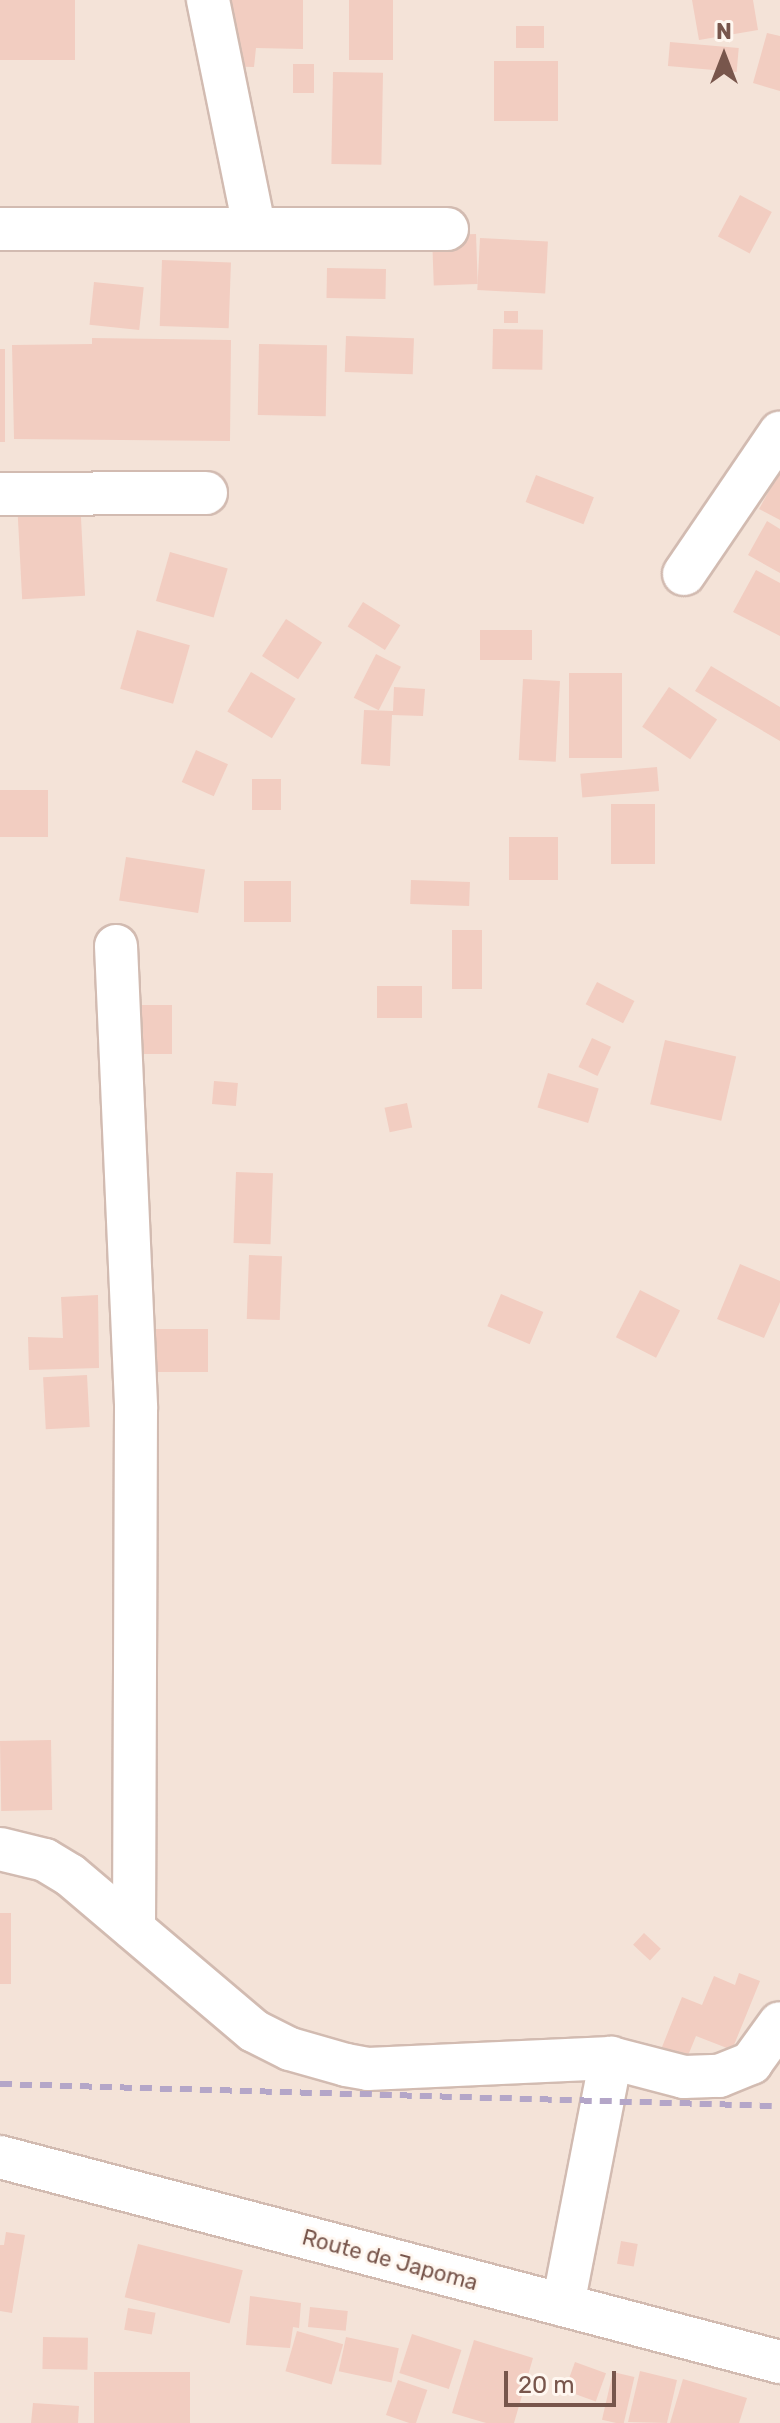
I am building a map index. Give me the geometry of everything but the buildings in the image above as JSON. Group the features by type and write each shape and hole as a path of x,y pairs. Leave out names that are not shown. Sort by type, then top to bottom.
{"street":[{"path":"208,0 254,227"},
{"path":"0,229 447,229"},
{"path":"684,574 780,433"},
{"path":"0,494 206,493"},
{"path":"116,946 136,1409 134,1929"},
{"path":"0,1849 45,1860 70,1875 254,2031 290,2049 346,2065 368,2069 611,2058 684,2077 719,2076 751,2063 780,2023"},
{"path":"563,2305 611,2058"},
{"name":"Route de Japoma","path":"0,2157 780,2362"}],"shaded area":[{"path":"0,0 780,0 780,2423 0,2423"}],"railway":[{"path":"0,2084 780,2106"}]}
